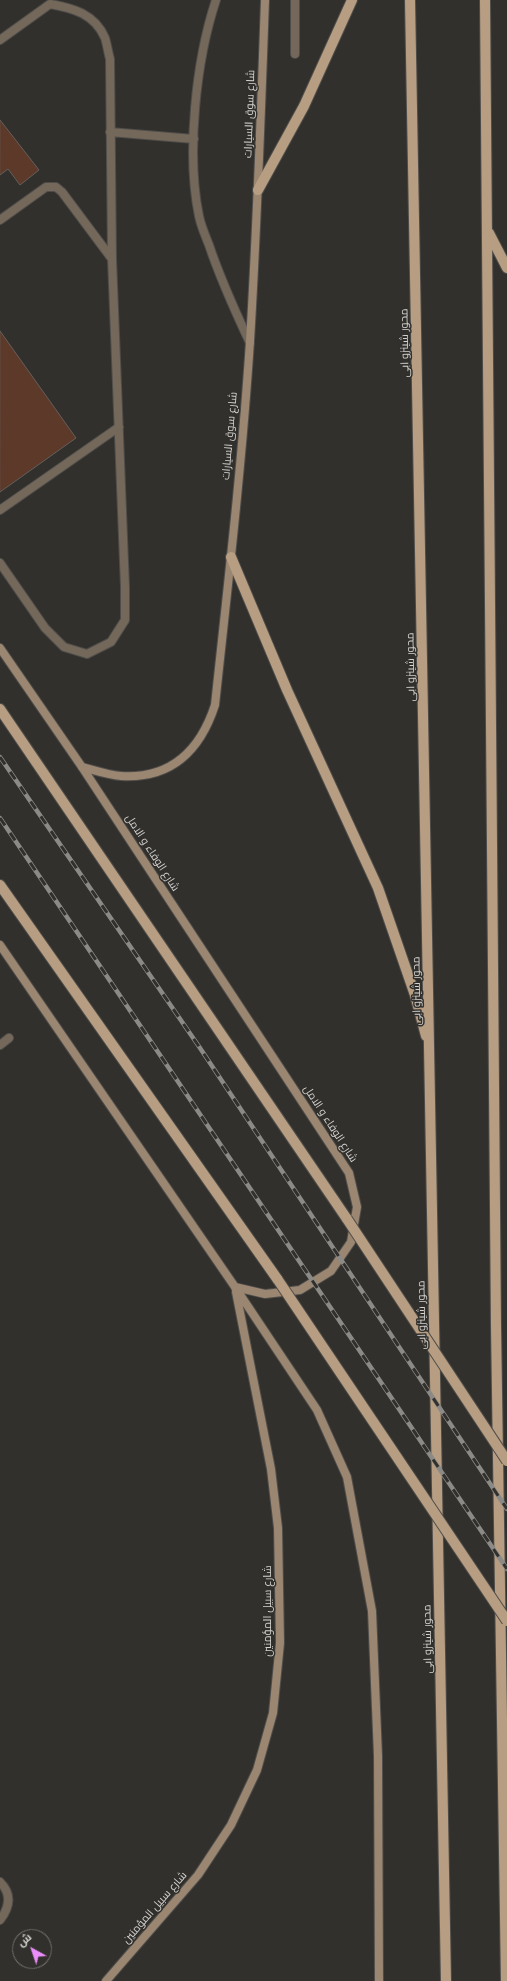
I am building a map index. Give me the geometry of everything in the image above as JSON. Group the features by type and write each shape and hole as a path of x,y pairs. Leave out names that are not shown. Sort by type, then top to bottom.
{"main road":[{"name":"شارع سوق السيارات","path":"82,767 119,776 157,772 174,764 189,753 201,739 209,723 215,705 231,557 250,343 258,190 265,0"},
{"path":"258,190 304,106 352,0"},
{"name":"محور شينزو ابى","path":"410,0 446,1981"},
{"path":"485,0 496,1326 506,1981"},
{"path":"488,230 507,268"},
{"path":"231,557 287,690 378,888 415,995 430,1052"},
{"name":"شارع الوفاء و الامل","path":"0,648 82,767 349,1173 357,1207 351,1242 331,1271 300,1290 265,1294 235,1287"},
{"path":"0,708 347,1219 507,1461"},
{"path":"0,885 278,1280 507,1621"},
{"path":"0,945 235,1287 316,1410 347,1477 372,1611 378,1756 379,1981"},
{"name":"شارع سبيل المؤمنين","path":"106,1981 198,1875 231,1825 257,1770 273,1713 280,1643 278,1528 271,1469 235,1287"}],"lane":[{"path":"216,0 202,55 196,96 194,139 195,178 199,216 216,266 250,343"},
{"path":"295,0 295,54"},
{"path":"0,40 50,4 72,8 91,19 104,38 110,59 112,259 125,620 111,642 87,654 64,647 45,628 0,563"},
{"path":"110,132 194,139"},
{"path":"0,220 46,187 56,187 62,192 112,259"},
{"path":"0,510 118,427"},
{"path":"0,1045 9,1038"},
{"path":"0,1882 6,1887 9,1898 8,1909 0,1920"}],"building":[{"path":"0,120 39,170 20,185 8,169 0,175"},
{"path":"0,331 76,438 0,492"}],"railway":[{"path":"0,757 200,1048 507,1509"},
{"path":"0,818 507,1569"}]}
